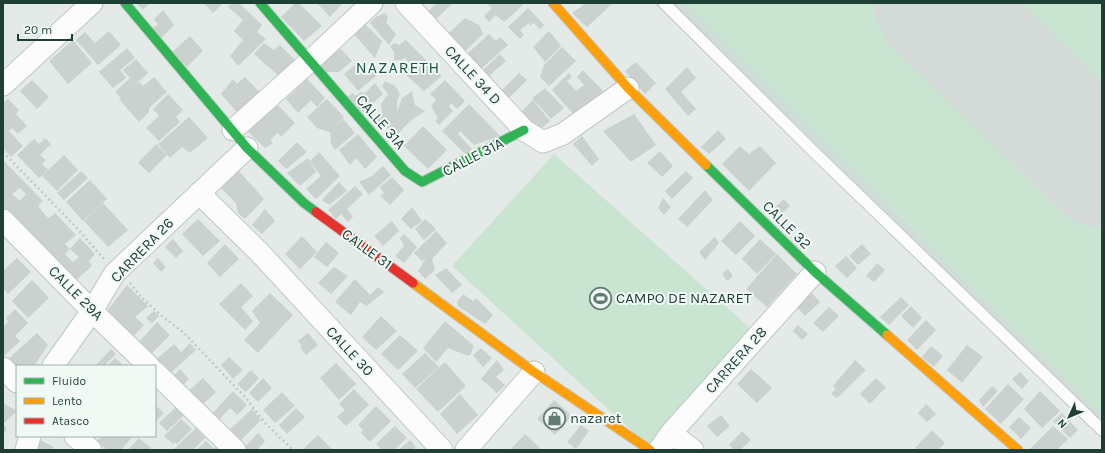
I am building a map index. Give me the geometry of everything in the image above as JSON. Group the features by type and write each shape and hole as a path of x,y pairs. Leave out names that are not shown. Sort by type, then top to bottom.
{"street":[{"path":"4,81 92,3"},
{"name":"CALLE 31","path":"125,3 248,148 304,203 534,372 650,450"},
{"name":"CALLE 31A","path":"260,3 405,171 422,182 524,130"},
{"path":"233,130 372,3"},
{"name":"CALLE 34 D","path":"406,3 524,130 543,142 563,134 628,88"},
{"name":"CALLE 32","path":"553,3 628,88 815,272 1018,450"},
{"name":"CARRERA 26","path":"54,365 92,311 117,272 198,193 248,148"},
{"name":"CALLE 30","path":"198,193 259,252 442,450"},
{"name":"CALLE 29A","path":"3,220 92,311 148,365"},
{"name":"CARRERA 28","path":"659,450 815,272"},
{"path":"3,368 16,381"},
{"path":"466,450 534,372"},
{"path":"156,373 235,450"},
{"path":"672,434 693,450"},
{"path":"26,450 30,437"},
{"path":"76,437 91,450"}],"lane":[{"path":"664,3 820,157 1102,430"}],"path":[{"path":"3,152 142,298 162,317 188,336 245,397 264,422 293,450"}],"shaded area":[{"path":"654,3 1102,3 1102,438 1000,339"}],"green space":[{"path":"684,3 872,3 1102,227 1102,415"},
{"path":"988,3 1102,3 1102,114"},
{"name":"CAMPO DE NAZARET","path":"554,154 751,329 653,450 452,266"}],"building":[{"path":"136,3 150,3 143,10"},
{"path":"204,3 223,3 213,13"},
{"path":"232,3 239,3 262,25 257,32 266,39 238,66 230,56 243,40 234,31 243,20 228,7"},
{"path":"295,3 299,3 322,26 304,41 281,17"},
{"path":"317,3 343,3 330,17"},
{"path":"437,3 452,4 435,20 426,13"},
{"path":"486,3 521,3 523,5 504,22 496,15 489,22 484,16 492,8"},
{"path":"586,3 613,3 587,27 572,13"},
{"path":"528,8 544,25 540,29 534,23 530,26 529,23 520,30 524,35 520,39 508,27"},
{"path":"163,10 174,25 161,38 152,29 158,24 154,19"},
{"path":"385,13 388,17 386,22 396,34 389,45 370,23 376,17"},
{"path":"465,18 479,25 483,34 461,55 448,34"},
{"path":"364,23 382,41 375,58 352,32"},
{"path":"109,31 121,45 98,65 76,40 85,32 95,43"},
{"path":"549,31 561,46 545,62 533,47"},
{"path":"489,34 496,41 500,37 508,45 480,70 466,55"},
{"path":"190,36 203,51 187,67 172,52"},
{"path":"73,40 92,63 68,84 49,61"},
{"path":"406,40 426,60 424,62 430,71 434,68 442,76 424,91 406,75 410,64 405,58 401,60 394,60 394,52 390,47 394,43 399,45"},
{"path":"264,43 274,50 280,45 295,60 280,77 254,54"},
{"path":"562,47 576,61 549,86 540,77 544,65"},
{"path":"127,48 135,58 120,70 126,78 113,88 99,72"},
{"path":"341,49 352,61 339,72 323,72 320,64"},
{"path":"500,54 506,61 488,77 483,70"},
{"path":"136,59 148,73 130,89 139,82 143,86 154,77 167,92 149,108 149,112 139,122 119,99 121,98 115,92 130,78 123,70"},
{"path":"636,62 656,83 645,94 625,71"},
{"path":"355,65 363,73 369,68 376,76 358,91 344,74"},
{"path":"687,67 696,78 681,92 696,109 688,116 665,89"},
{"path":"583,70 603,91 576,117 552,90 569,73 572,77 567,81 576,91 584,85 577,77"},
{"path":"519,73 527,80 507,100 500,92"},
{"path":"245,77 263,96 255,104 251,99 254,103 241,117 221,94 233,79 237,84"},
{"path":"307,79 325,98 317,107 311,100 298,113 286,99"},
{"path":"32,80 49,97 37,109 20,91"},
{"path":"445,80 465,101 457,109 451,103 449,107 453,111 439,125 435,121 438,118 431,106 436,100 430,94"},
{"path":"385,81 395,86 400,94 397,101 397,112 402,98 412,91 415,105 425,111 410,121 396,136 375,118 382,112 381,104 388,94 382,86"},
{"path":"375,83 383,94 362,113 347,97 353,93 355,96 361,92 365,93"},
{"path":"545,88 564,108 551,119 532,98"},
{"path":"168,94 183,110 176,117 180,122 159,141 146,128 159,116 153,109"},
{"path":"8,99 19,110 16,114 27,126 18,134 12,128 9,131 3,124 3,103"},
{"path":"327,99 344,117 331,130 343,119 355,133 335,150 331,144 330,131 317,128 307,117"},
{"path":"533,100 550,121 537,132 520,113"},
{"path":"274,101 295,123 281,137 278,133 270,140 273,143 265,148 246,130"},
{"path":"469,104 500,136 474,145 460,131 458,134 472,149 466,155 442,131"},
{"path":"634,114 656,145 631,162 603,131"},
{"path":"189,117 208,138 190,153 182,147 170,158 158,144"},
{"path":"3,125 23,146 11,157 3,148"},
{"path":"423,126 447,150 428,169 404,146"},
{"path":"718,130 726,139 709,154 701,147"},
{"path":"358,134 377,157 365,169 356,158 350,165 339,150"},
{"path":"582,136 599,159 592,166 573,144"},
{"path":"45,138 51,144 40,155 46,160 42,164 48,170 39,178 17,155 34,139 39,144"},
{"path":"297,142 307,152 286,169 278,161"},
{"path":"156,144 167,155 149,173 138,163"},
{"path":"740,146 749,154 760,146 776,163 749,191 722,164"},
{"path":"660,151 673,166 662,177 647,163"},
{"path":"319,152 340,176 316,199 306,189 321,176 310,161"},
{"path":"64,155 78,170 57,191 42,176"},
{"path":"308,158 316,172 300,186 287,173"},
{"path":"3,160 43,201 38,206 47,217 49,218 55,213 76,235 65,244 70,249 80,238 95,254 89,261 92,266 74,282 3,210","holes":["20,188 26,194 20,201 12,194","70,249 79,257 73,262 65,254"]},
{"path":"383,166 391,175 369,195 359,182 372,176"},
{"path":"238,170 264,199 245,219 238,213 236,203 221,188"},
{"path":"81,171 88,178 64,200 57,193"},
{"path":"686,171 693,178 672,199 665,191"},
{"path":"392,177 404,190 390,205 380,196 384,193 380,187"},
{"path":"90,180 107,199 83,221 66,202"},
{"path":"339,182 347,191 329,205 322,200"},
{"path":"355,186 363,194 347,209 353,217 348,222 341,214 336,219 328,210"},
{"path":"705,190 713,200 687,227 678,219"},
{"path":"663,198 671,207 664,215 658,208"},
{"path":"784,199 790,206 779,216 773,209"},
{"path":"103,203 128,230 108,247 84,221"},
{"path":"412,207 422,221 411,229 401,219"},
{"path":"265,209 275,221 262,234 252,225"},
{"path":"198,219 220,241 203,256 182,234"},
{"path":"425,219 436,229 424,240 415,229"},
{"path":"392,221 399,231 383,246 374,236"},
{"path":"740,221 755,236 736,255 721,241"},
{"path":"436,231 447,243 432,259 435,270 425,279 418,271 426,258 422,261 414,253"},
{"path":"404,234 417,247 404,263 395,256 404,246 400,238"},
{"path":"302,236 317,252 300,269 285,254"},
{"path":"715,237 719,243 705,260 699,252"},
{"path":"173,239 183,251 176,258 165,247"},
{"path":"760,239 776,254 757,274 742,259"},
{"path":"326,242 339,253 327,267 314,257"},
{"path":"225,244 239,259 220,277 207,263"},
{"path":"862,244 871,254 858,265 849,256"},
{"path":"777,254 797,274 767,307 746,289"},
{"path":"846,256 857,268 847,278 835,266"},
{"path":"17,258 31,272 8,294 3,288 3,271"},
{"path":"158,258 166,267 161,272 153,263"},
{"path":"877,263 885,270 874,282 866,276"},
{"path":"334,267 348,276 331,294 318,283"},
{"path":"446,268 462,285 452,293 435,275"},
{"path":"728,269 733,276 727,281 722,274"},
{"path":"355,279 370,295 378,287 384,292 367,306 360,302 351,315 335,302"},
{"path":"32,280 49,298 28,318 12,301"},
{"path":"241,283 253,296 241,307 253,321 245,330 219,304"},
{"path":"127,285 148,306 135,317 144,325 129,341 104,315"},
{"path":"810,291 820,302 805,316 796,306"},
{"path":"270,293 293,315 258,353 244,340 260,323 252,311"},
{"path":"463,294 473,301 476,298 493,315 485,324 458,306 457,302"},
{"path":"901,297 909,305 889,325 880,317"},
{"path":"911,306 922,318 913,328 901,316"},
{"path":"829,307 839,316 823,332 813,323"},
{"path":"15,309 28,323 15,336 20,341 3,357 3,327 8,322 6,318"},
{"path":"154,311 159,316 152,323 146,318"},
{"path":"381,316 397,331 376,350 362,337"},
{"path":"926,320 936,330 917,350 907,340"},
{"path":"445,321 474,346 470,355 468,356 448,348 436,362 423,348"},
{"path":"157,322 170,335 148,357 136,345"},
{"path":"798,325 808,334 802,340 793,331"},
{"path":"37,333 48,345 35,365 16,365 16,370 7,360"},
{"path":"308,333 318,345 306,355 300,347 302,346 298,341"},
{"path":"400,335 418,351 398,370 381,354"},
{"path":"190,343 196,350 166,377 153,362 174,344 181,352"},
{"path":"967,345 983,357 962,383 947,370"},
{"path":"931,346 943,356 934,367 922,357"},
{"path":"481,348 492,358 483,367 473,355"},
{"path":"111,349 116,354 105,365 96,365"},
{"path":"425,353 439,367 415,388 402,374"},
{"path":"229,357 243,370 233,379 221,365"},
{"path":"115,358 123,365 108,365"},
{"path":"497,360 504,370 496,377 505,385 497,393 481,379"},
{"path":"855,360 866,370 837,398 831,394 836,389 833,386"},
{"path":"445,362 466,386 438,412 416,389"},
{"path":"336,363 356,384 339,400 320,378"},
{"path":"180,369 189,379 180,388 170,379"},
{"path":"751,369 772,388 757,403 737,384"},
{"path":"251,370 259,378 246,392 237,384"},
{"path":"1020,372 1029,381 1022,389 1012,379"},
{"path":"203,378 216,392 199,408 185,394"},
{"path":"263,378 272,388 258,402 249,393"},
{"path":"876,378 886,387 870,404 860,394"},
{"path":"1008,384 1024,399 1001,424 985,409"},
{"path":"992,386 998,391 983,407 979,400"},
{"path":"354,389 369,405 346,426 337,417 345,410 339,404"},
{"path":"233,391 247,405 237,415 230,408 217,422 210,416"},
{"path":"1040,391 1060,411 1042,428 1024,409"},
{"path":"282,392 295,406 275,423 263,410"},
{"path":"460,394 478,415 457,434 440,414"},
{"name":"nazaret","path":"554,400 572,416 555,435 537,419"},
{"path":"3,403 16,410 16,412 3,424"},
{"path":"926,404 936,414 927,422 918,413"},
{"path":"156,406 164,413 156,421"},
{"path":"376,406 391,421 370,442 361,433 363,430 358,425"},
{"path":"176,407 184,415 167,431 159,423"},
{"path":"296,408 305,417 287,434 279,425"},
{"path":"252,409 261,420 236,445 225,434"},
{"path":"1062,413 1078,430 1070,438 1053,421"},
{"path":"721,415 730,426 717,437 707,426"},
{"path":"1019,417 1031,428 1021,439 1009,427"},
{"path":"181,419 192,429 177,444 175,442 173,444 164,436"},
{"path":"3,424 7,428 3,436"},
{"path":"581,425 589,431 576,449 567,442"},
{"path":"395,426 407,438 394,450 382,450 376,444"},
{"path":"1053,426 1068,439 1057,450 1029,450"},
{"path":"196,428 205,438 193,450 173,450"},
{"path":"932,430 945,443 938,450 917,450 915,448"},
{"path":"742,431 751,440 740,450 734,450 729,445"},
{"path":"258,433 265,441 257,450 242,450"},
{"path":"525,434 540,448 539,450 510,450"},
{"path":"318,435 333,450 302,450"},
{"path":"101,437 132,437 121,450 107,450 97,441"},
{"path":"139,438 151,448 149,450 128,450"},
{"path":"40,440 54,447 52,450 35,450"},
{"path":"410,440 416,447 413,450 399,450"},
{"path":"206,441 214,449 218,445 223,450 196,450"}],"runway":[{"path":"934,3 1102,167"}],"traffic: fast":[{"path":"125,3 247,148 304,203 316,212"},
{"path":"260,3 405,171 422,182 524,130"},
{"path":"706,165 815,272 887,335"}],"traffic: slow":[{"path":"553,3 628,88 706,165"},
{"path":"413,283 534,372 650,450"},
{"path":"887,335 1018,450"}],"traffic: jam":[{"path":"316,212 413,283"}],"place":[{"name":"CAMPO DE NAZARET","path":"601,298"},
{"name":"nazaret","path":"554,418"}],"district":[{"name":"NAZARETH","path":"398,67"}]}
